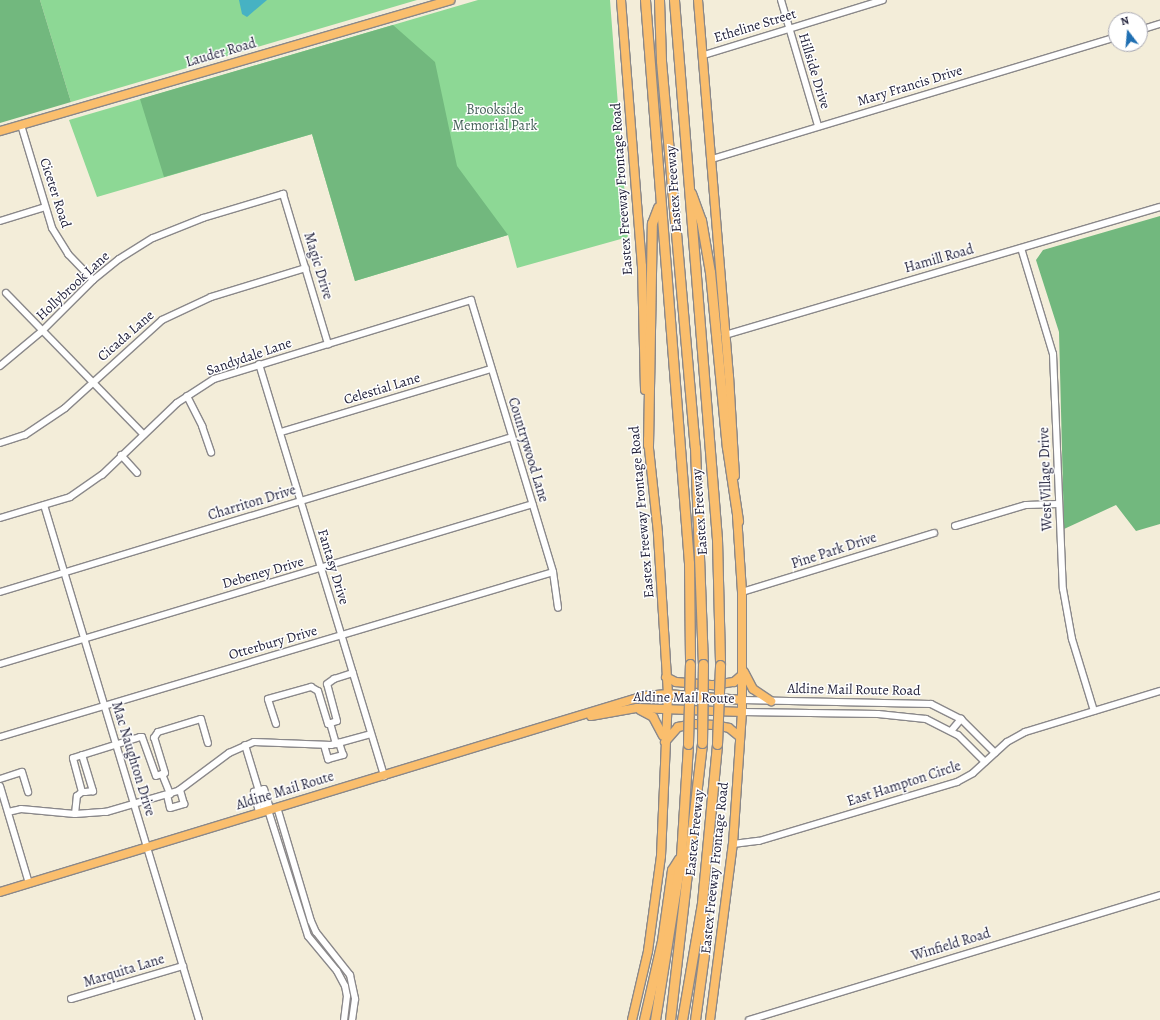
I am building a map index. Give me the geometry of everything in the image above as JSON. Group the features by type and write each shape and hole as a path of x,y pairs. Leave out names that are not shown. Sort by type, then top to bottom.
{"highway":[{"name":"Eastex Freeway","path":"645,0 659,202 689,563 690,664 688,744 681,856 655,1020"},
{"path":"659,0 661,61 695,447 703,664 702,743 670,1020"},
{"name":"Eastex Freeway","path":"674,0 687,182 717,538 720,665 717,744 702,903 682,1020"},
{"path":"687,182 701,220 710,272 727,447 738,521"},
{"path":"648,445 652,223 659,202"},
{"path":"644,1020 662,941 672,870 681,856"},
{"path":"695,1020 705,947 702,903"}],"main road":[{"name":"Lauder Road","path":"0,132 450,0"},
{"name":"Eastex Freeway Frontage Road","path":"621,0 642,266 648,445 658,533 668,694 661,856 648,952 632,1020"},
{"name":"Eastex Freeway Frontage Road","path":"698,0 704,54 712,159 742,592 742,712 739,736 733,844 710,1020"},
{"path":"666,677 676,682 714,685 734,682 742,671 753,689 771,701"},
{"name":"Aldine Mail Route","path":"0,892 268,810 578,718 620,703 668,694 742,700"},
{"path":"637,708 653,717 659,726 665,742 678,727 694,724 715,724 729,728 739,736"},
{"name":"Aldine Mail Route","path":"578,718 637,708 742,712"}],"street":[{"name":"Hillside Drive","path":"781,0 818,126"},
{"name":"Etheline Street","path":"704,54 882,0"},
{"path":"1148,28 1160,24"},
{"name":"Mary Francis Drive","path":"712,159 1108,39"},
{"name":"Ciceter Road","path":"21,125 52,228 68,254 93,280"},
{"name":"Magic Drive","path":"283,194 328,344"},
{"name":"Hollybrook Lane","path":"0,366 42,331 93,280 119,259 159,235 203,218 283,194"},
{"name":"Hamill Road","path":"725,335 1160,206"},
{"path":"0,221 45,207"},
{"name":"West Village Drive","path":"1021,248 1053,354 1058,504 1065,610 1094,711"},
{"name":"Cicada Lane","path":"0,443 25,435 66,408 92,382 162,320 211,298 306,268"},
{"path":"6,293 143,434"},
{"name":"Sandydale Lane","path":"0,518 70,496 102,475 143,434 187,396 214,380 259,364 471,300"},
{"name":"Countrywood Lane","path":"471,300 553,572 558,608"},
{"name":"Fantasy Drive","path":"259,364 281,432 300,501 384,776"},
{"name":"Celestial Lane","path":"281,432 491,369"},
{"path":"187,396 202,426 211,452"},
{"name":"Charriton Drive","path":"0,592 512,437"},
{"path":"121,456 137,473"},
{"name":"Debeney Drive","path":"0,664 533,504"},
{"path":"955,526 1026,505 1058,504"},
{"name":"Mac Naughton Drive","path":"44,505 199,1020"},
{"name":"Pine Park Drive","path":"742,592 934,533"},
{"name":"Otterbury Drive","path":"0,737 553,572"},
{"path":"276,724 268,699 308,687 318,691 327,688 331,681 353,673"},
{"path":"327,688 337,721 330,723"},
{"path":"318,691 328,724 330,723 343,755 328,759 324,745"},
{"name":"East Hampton Circle","path":"733,844 759,841 957,782 973,773 994,753 1025,732 1160,691"},
{"name":"Aldine Mail Route Road","path":"742,700 931,704 961,719 994,753"},
{"path":"798,713 799,701"},
{"path":"876,702 876,714"},
{"name":"Aldine Mail Route Road","path":"742,712 876,714 926,719 951,731 985,762"},
{"path":"145,741 154,738 158,732 201,719 208,743"},
{"path":"951,731 961,719"},
{"path":"8,812 21,809 75,814 98,813 180,790 229,753 245,745 258,742 324,745 338,743 371,734"},
{"path":"82,792 73,758 140,737 145,741 156,776 165,773 154,738"},
{"path":"245,745 259,790"},
{"path":"75,814 77,796 82,792 93,791 82,755"},
{"path":"0,779 22,772 28,792"},
{"path":"162,774 168,794 170,808 184,804 180,790"},
{"path":"0,786 29,883"},
{"path":"344,1020 347,996 345,986 337,971 308,936 268,810 265,791 259,790 253,794 268,810 310,921 316,932 346,967 353,984 352,1020"},
{"name":"Winfield Road","path":"750,1020 1160,894"},
{"path":"303,924 310,921"},
{"name":"Marquita Lane","path":"71,999 183,966"},
{"path":"345,986 353,984"}],"green space":[{"path":"0,0 40,0 71,102 0,123"},
{"path":"40,0 417,0 71,102"},
{"name":"Brookside Memorial Park","path":"478,0 610,0 628,237 517,268 508,235 355,281 312,134 97,197 69,120"},
{"path":"393,25 435,62 457,166 508,235 355,281 312,134 164,177 140,99"},
{"path":"1160,216 1160,524 1136,531 1116,505 1064,529 1059,332 1036,260 1043,250"}],"water":[{"path":"239,0 267,0 247,17 242,14"}]}
